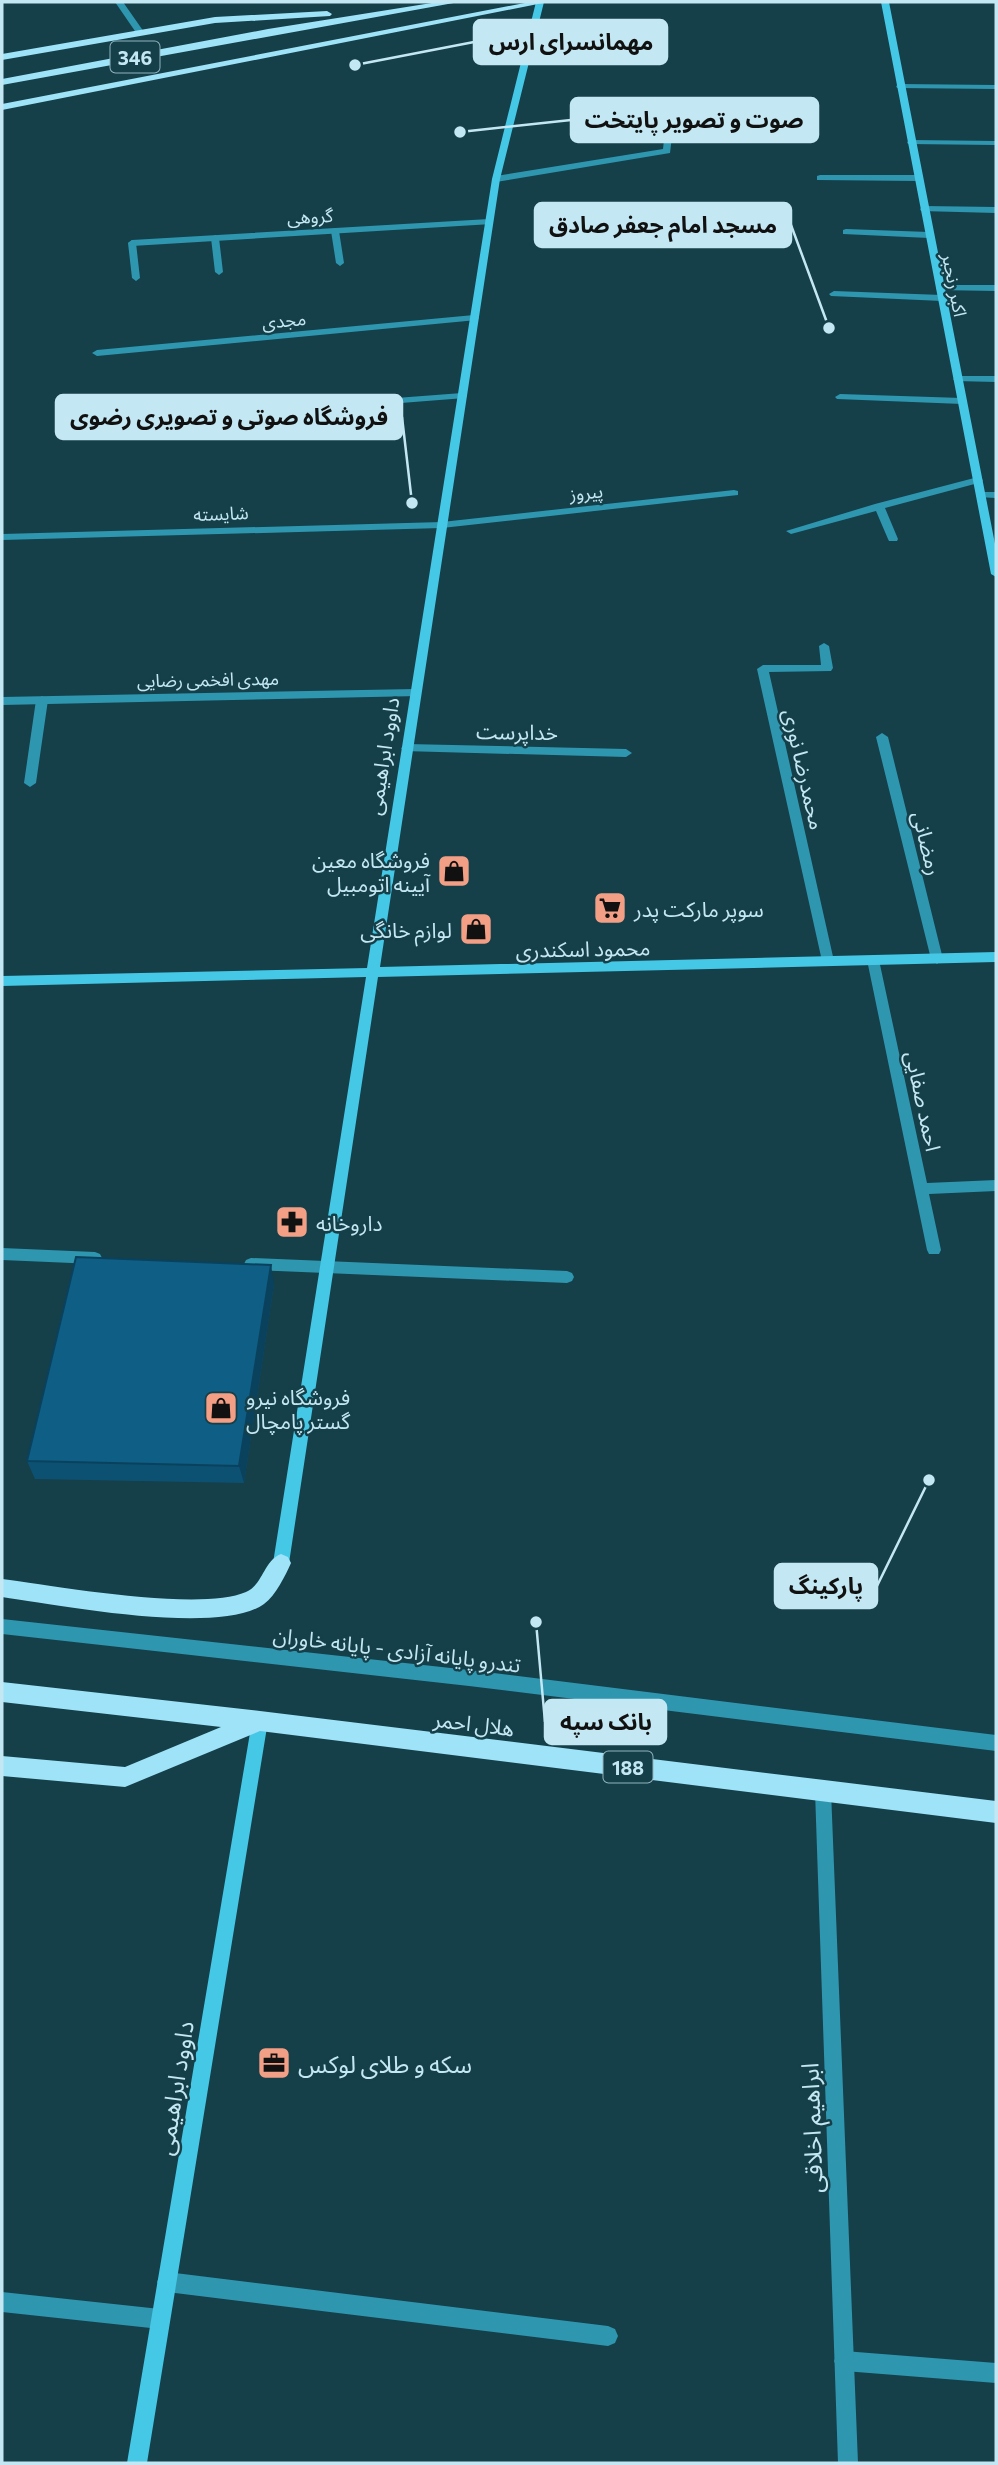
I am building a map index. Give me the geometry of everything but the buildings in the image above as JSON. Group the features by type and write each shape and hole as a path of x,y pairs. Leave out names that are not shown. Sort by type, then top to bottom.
{"main road":[{"path":"2,57 240,17 407,10 425,2"},
{"name":"346","path":"2,82 454,2"},
{"path":"2,107 539,3"},
{"path":"2,1588 191,1609 231,1607 257,1597 281,1563"},
{"name":"هلال احمر","path":"2,1692 260,1721 996,1812"},
{"path":"2,1766 125,1777 260,1721"}],"street":[{"path":"119,2 140,32"},
{"name":"اکبر رنجبر","path":"885,2 996,574"},
{"name":"داوود ابراهیمی","path":"281,1563 496,179 539,3"},
{"path":"900,86 996,87"},
{"path":"496,179 667,151 672,103"},
{"path":"911,142 996,143"},
{"path":"820,178 918,178"},
{"path":"924,209 996,210"},
{"name":"گروهی","path":"136,278 132,243 489,222"},
{"path":"335,231 340,263"},
{"path":"846,232 929,235"},
{"path":"215,238 219,272"},
{"path":"940,288 996,288"},
{"path":"834,294 942,298"},
{"name":"مجدی","path":"97,353 474,318"},
{"path":"958,379 996,379"},
{"path":"82,425 462,396"},
{"path":"840,397 962,401"},
{"path":"791,531 978,480"},
{"name":"پیروز","path":"442,525 734,493"},
{"path":"981,495 996,495"},
{"path":"878,506 893,539"},
{"name":"شایسته","path":"2,537 442,525"},
{"name":"محمدرضا نوری","path":"824,646 827,668 763,669 828,961"},
{"name":"مهدی افخمی رضایی","path":"2,701 415,693"},
{"path":"30,783 42,700"},
{"name":"رمضانی","path":"882,737 937,959"},
{"name":"خداپرست","path":"407,748 626,753"},
{"name":"محمود اسکندری","path":"2,981 996,957"},
{"name":"احمد صفایی","path":"873,960 934,1250"},
{"path":"921,1188 996,1185"},
{"path":"2,1254 110,1258"},
{"path":"231,1264 567,1277"},
{"name":"تندرو پایانه آزادی - پایانه خاوران","path":"2,1626 996,1743"},
{"name":"داوود ابراهیمی","path":"137,2463 260,1721"},
{"name":"ابراهیم اخلاقی","path":"823,1791 848,2463"},
{"path":"167,2282 608,2336"},
{"path":"2,2302 160,2319"},
{"path":"844,2361 996,2373"}],"place":[{"name":"مهمانسرای ارس","path":"355,65"},
{"name":"صوت و تصویر پایتخت","path":"460,132"},
{"name":"مسجد امام جعفر صادق","path":"829,328"},
{"name":"فروشگاه صوتی و تصویری رضوی","path":"412,503"},
{"name":"فروشگاه معین آیینه اتومبیل","path":"454,871"},
{"name":"سوپر مارکت پدر","path":"610,908"},
{"name":"لوازم خانگی","path":"476,929"},
{"name":"داروخانه","path":"292,1222"},
{"name":"فروشگاه نیرو گستر پامچال","path":"221,1408"},
{"name":"پارکینگ","path":"929,1480"},
{"name":"بانک سپه","path":"536,1622"},
{"name":"سکه و طلای لوکس","path":"274,2063"}]}
